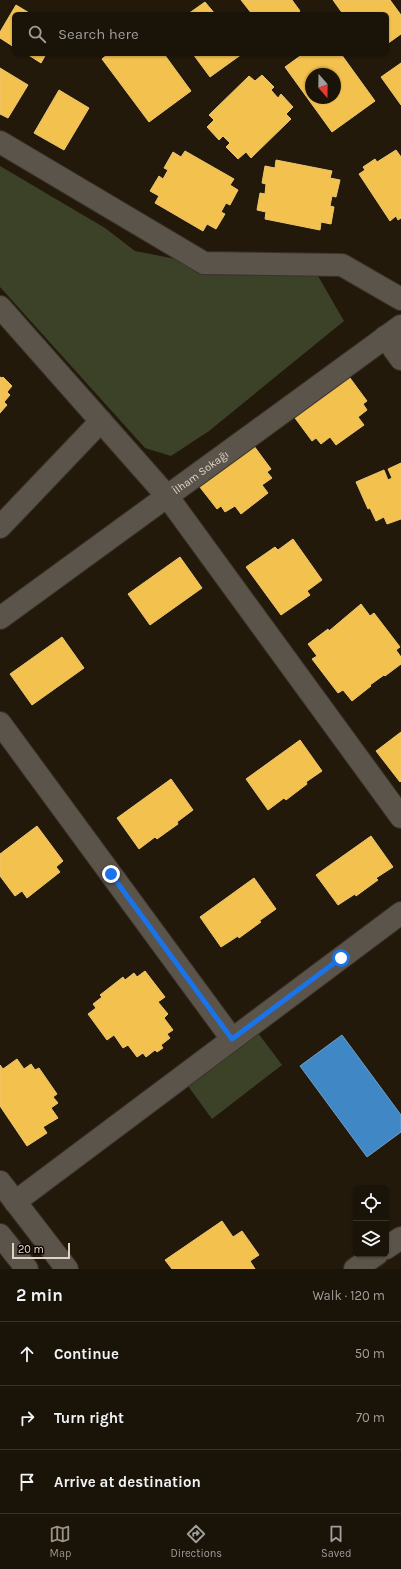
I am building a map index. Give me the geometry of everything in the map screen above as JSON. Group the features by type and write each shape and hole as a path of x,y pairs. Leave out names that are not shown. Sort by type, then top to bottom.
{"street":[{"path":"0,142 204,263 342,266 401,299"},
{"path":"0,307 167,496 401,817"},
{"path":"393,331 401,359"},
{"name":"İlham Sokağı","path":"0,618 393,331"},
{"path":"0,526 101,421"},
{"path":"0,723 232,1039"},
{"path":"15,1202 401,913"},
{"path":"0,1182 67,1269"},
{"path":"0,1235 27,1269"},
{"path":"389,1246 401,1238"},
{"path":"355,1269 373,1257"}],"green space":[{"path":"0,166 105,228 135,251 237,271 301,265 318,276 344,321 209,431 171,456 145,448 0,287"},
{"path":"255,1029 282,1065 212,1119 185,1082"}],"building: Homes":[{"path":"241,0 292,0 300,11 299,12 250,12"},
{"path":"333,0 390,0 401,15 401,34 389,43 389,12 342,12"},
{"path":"205,2 213,12 191,12"},
{"path":"16,5 28,12 12,12 12,46 0,38 0,32"},
{"path":"30,56 45,56 41,63"},
{"path":"106,56 165,56 191,91 149,122 102,59"},
{"path":"194,56 239,56 210,77"},
{"path":"300,56 342,56 375,101 332,132 312,104 341,104 341,68 305,68 305,95 285,67"},
{"path":"401,63 401,105 381,77"},
{"path":"0,68 28,85 8,118 0,114"},
{"path":"262,75 274,87 271,90 278,98 281,94 293,107 286,114 291,119 251,158 246,152 238,159 226,147 230,143 223,136 219,140 207,127 214,120 209,115 249,76 255,81"},
{"path":"59,90 89,108 64,150 34,133"},
{"path":"396,150 401,157 401,218 398,220 396,216 390,221 359,174 365,170 363,167 375,159 377,162"},
{"path":"185,151 234,179 230,185 238,190 230,205 226,203 221,212 225,214 216,229 207,224 203,231 155,203 159,196 150,191 159,176 163,179 168,170 164,168 173,152 181,157"},
{"path":"276,160 332,171 330,178 340,180 336,197 332,196 330,206 334,207 331,224 321,222 320,230 265,219 266,212 257,210 260,193 265,194 266,184 262,183 265,166 275,168"},
{"path":"0,377 3,377 12,386 7,392 10,395 4,402 7,405 0,413"},
{"path":"350,378 367,401 363,404 367,410 358,417 364,425 336,445 330,437 321,444 316,438 312,441 295,418 311,405 308,401 330,385 333,389"},
{"path":"254,446 271,469 267,472 272,478 262,485 268,493 241,514 235,506 225,512 221,506 217,509 199,486"},
{"path":"401,463 401,519 387,524 384,517 376,521 370,508 368,509 356,482 384,470 388,480 392,478 388,469"},
{"path":"293,539 322,580 307,591 310,595 281,615 246,567 275,547 278,550"},
{"path":"180,557 202,588 150,625 128,594"},
{"path":"361,604 370,616 374,613 400,647 396,650 401,657 401,664 370,685 371,686 352,701 343,690 338,693 312,659 317,656 308,644 328,629 329,631"},
{"path":"62,637 84,668 32,705 10,674"},
{"path":"401,732 401,781 400,782 376,751"},
{"path":"300,740 322,771 306,782 307,784 286,800 284,798 268,810 246,779"},
{"path":"171,779 193,810 177,822 178,824 157,839 155,837 139,849 117,818"},
{"path":"37,826 63,861 56,867 60,872 27,898 22,891 15,896 0,876 0,854"},
{"path":"371,836 393,867 376,878 378,880 356,896 355,894 338,905 316,875"},
{"path":"254,878 276,909 239,938 238,936 221,947 200,917"},
{"path":"145,971 165,997 158,1002 168,1014 164,1018 173,1030 167,1034 170,1038 161,1045 163,1048 157,1052 155,1050 146,1057 143,1053 137,1057 128,1045 123,1048 114,1035 107,1040 88,1014 96,1008 93,1004 102,997 100,995 123,977 125,980 134,973 137,977"},
{"path":"17,1059 24,1069 31,1064 35,1070 39,1068 57,1094 53,1097 58,1103 51,1108 58,1118 43,1127 47,1133 27,1146 0,1106 0,1065 3,1069"},
{"path":"222,1221 233,1237 242,1231 259,1255 250,1261 255,1269 172,1269 165,1260"}],"building: Schools":[{"path":"342,1035 401,1115 401,1132 367,1157 300,1066"}],"route":[{"path":"111,874 232,1039 341,958"}]}
